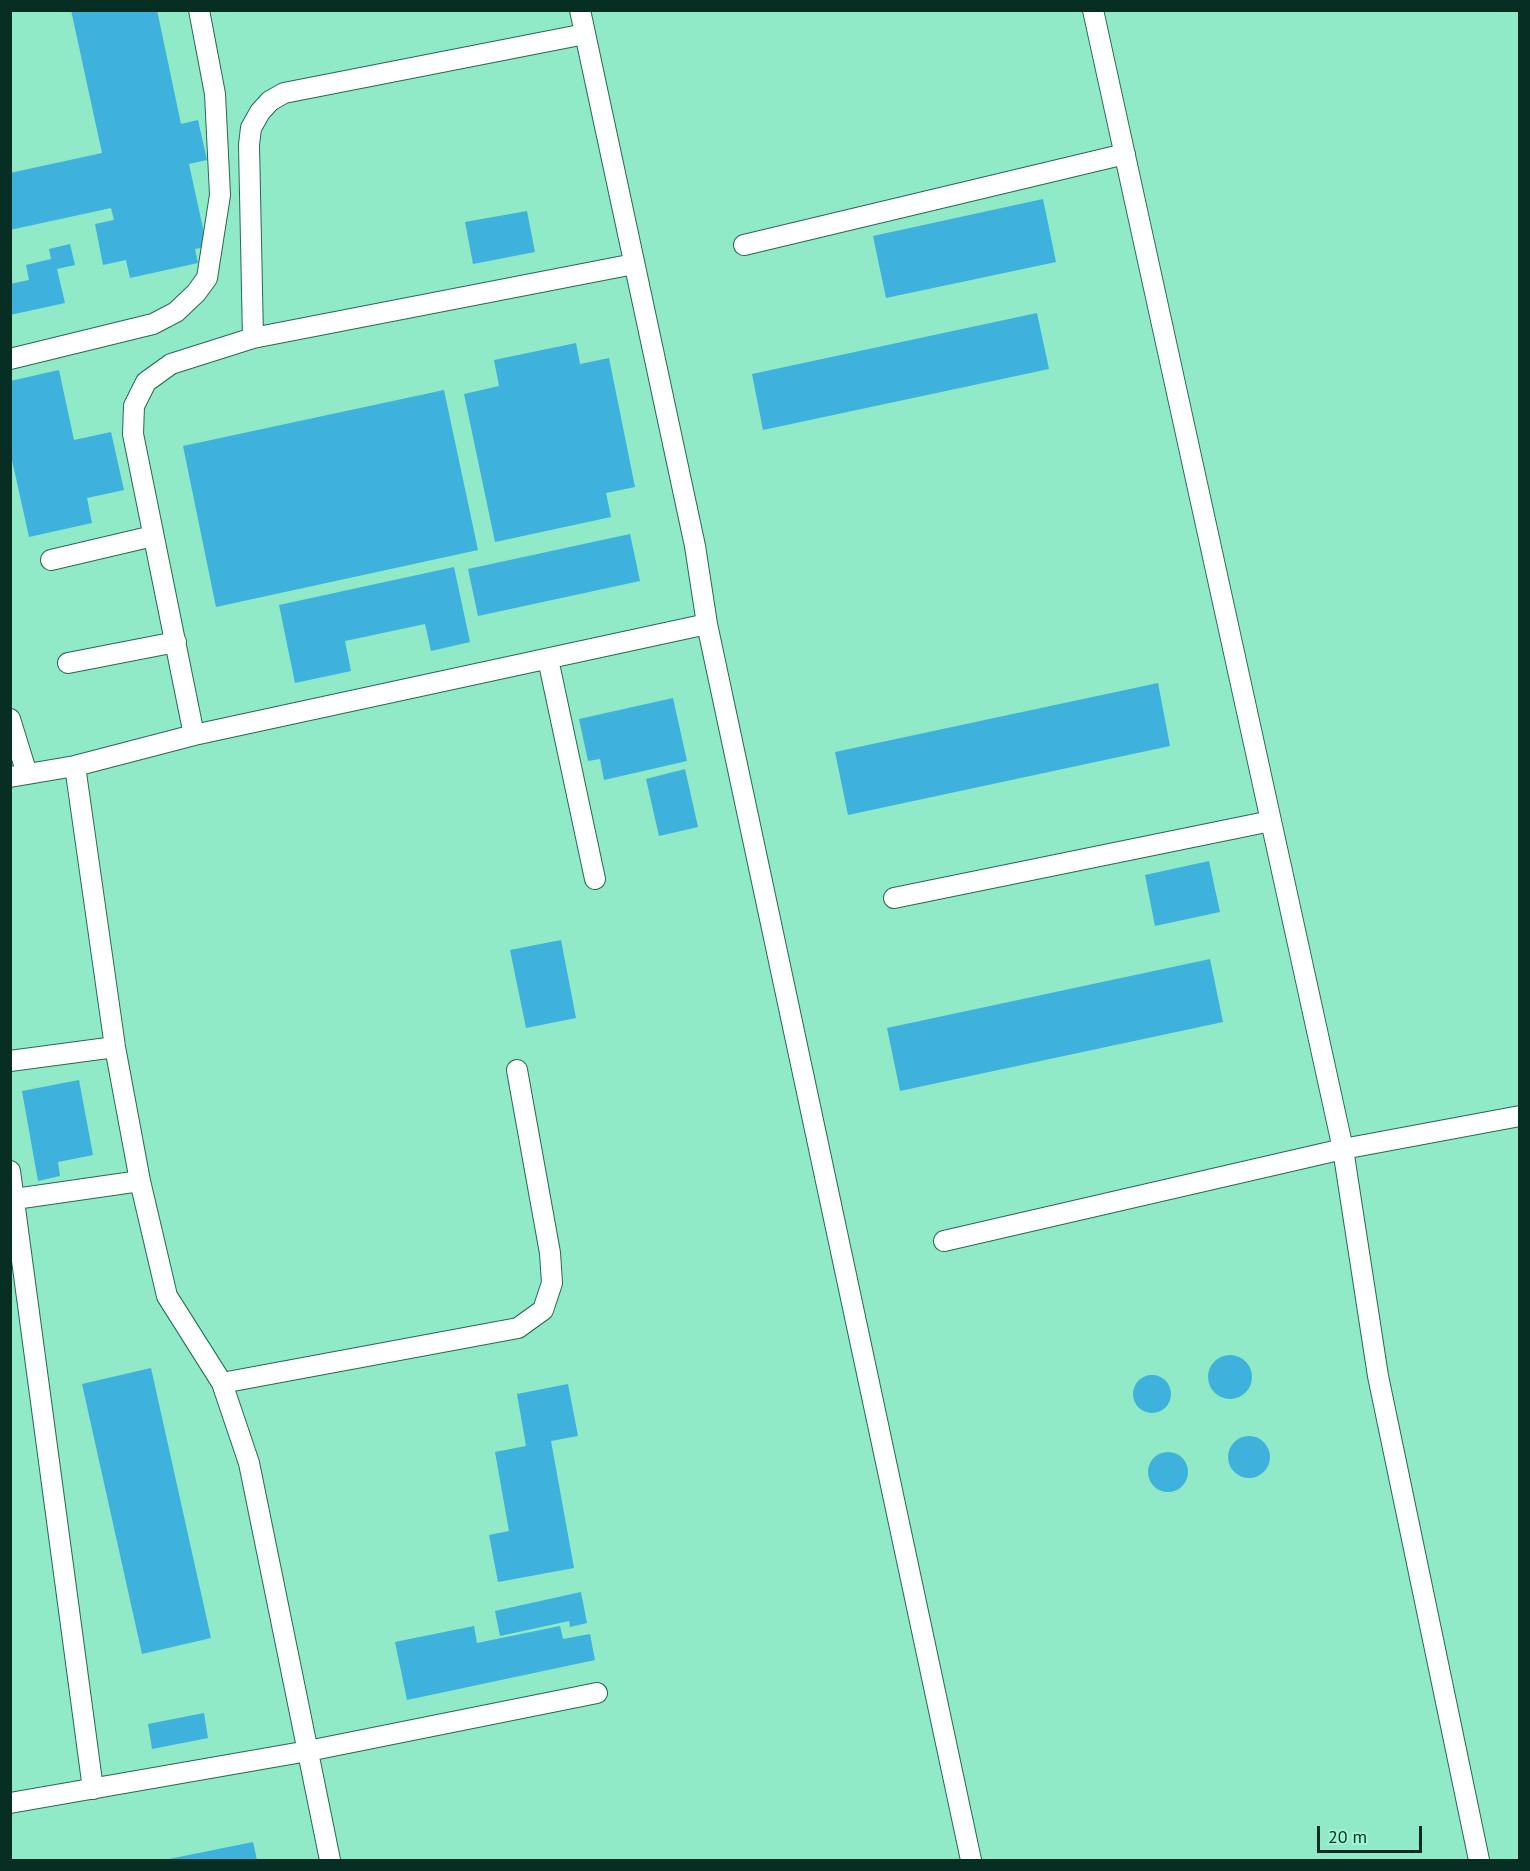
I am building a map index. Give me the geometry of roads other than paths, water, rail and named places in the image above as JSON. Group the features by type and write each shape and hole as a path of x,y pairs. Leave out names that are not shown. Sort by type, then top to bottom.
{"lane":[{"path":"10,360 153,324 176,312 196,293 207,278 220,195 215,94 199,10"},
{"path":"580,10 695,546 707,624 971,1860"},
{"path":"1093,10 1343,1149 1378,1376 1479,1860"},
{"path":"254,338 249,145 251,128 260,112 270,102 284,93 585,34"},
{"path":"744,245 1125,154"},
{"path":"195,735 133,434 134,406 146,382 171,364 254,338 634,264"},
{"path":"51,560 153,536"},
{"path":"10,719 19,776 75,766 195,735 707,624"},
{"path":"68,663 176,642"},
{"path":"548,659 595,879"},
{"path":"75,766 115,1047 140,1181 167,1296 222,1383 249,1463 330,1860"},
{"path":"894,898 1270,821"},
{"path":"10,1061 115,1047"},
{"path":"222,1383 518,1328 543,1310 552,1283 550,1252 517,1070"},
{"path":"944,1241 1343,1149 1520,1116"},
{"path":"10,1171 93,1789"},
{"path":"15,1199 140,1181"},
{"path":"10,1803 308,1751 597,1693"}]}
